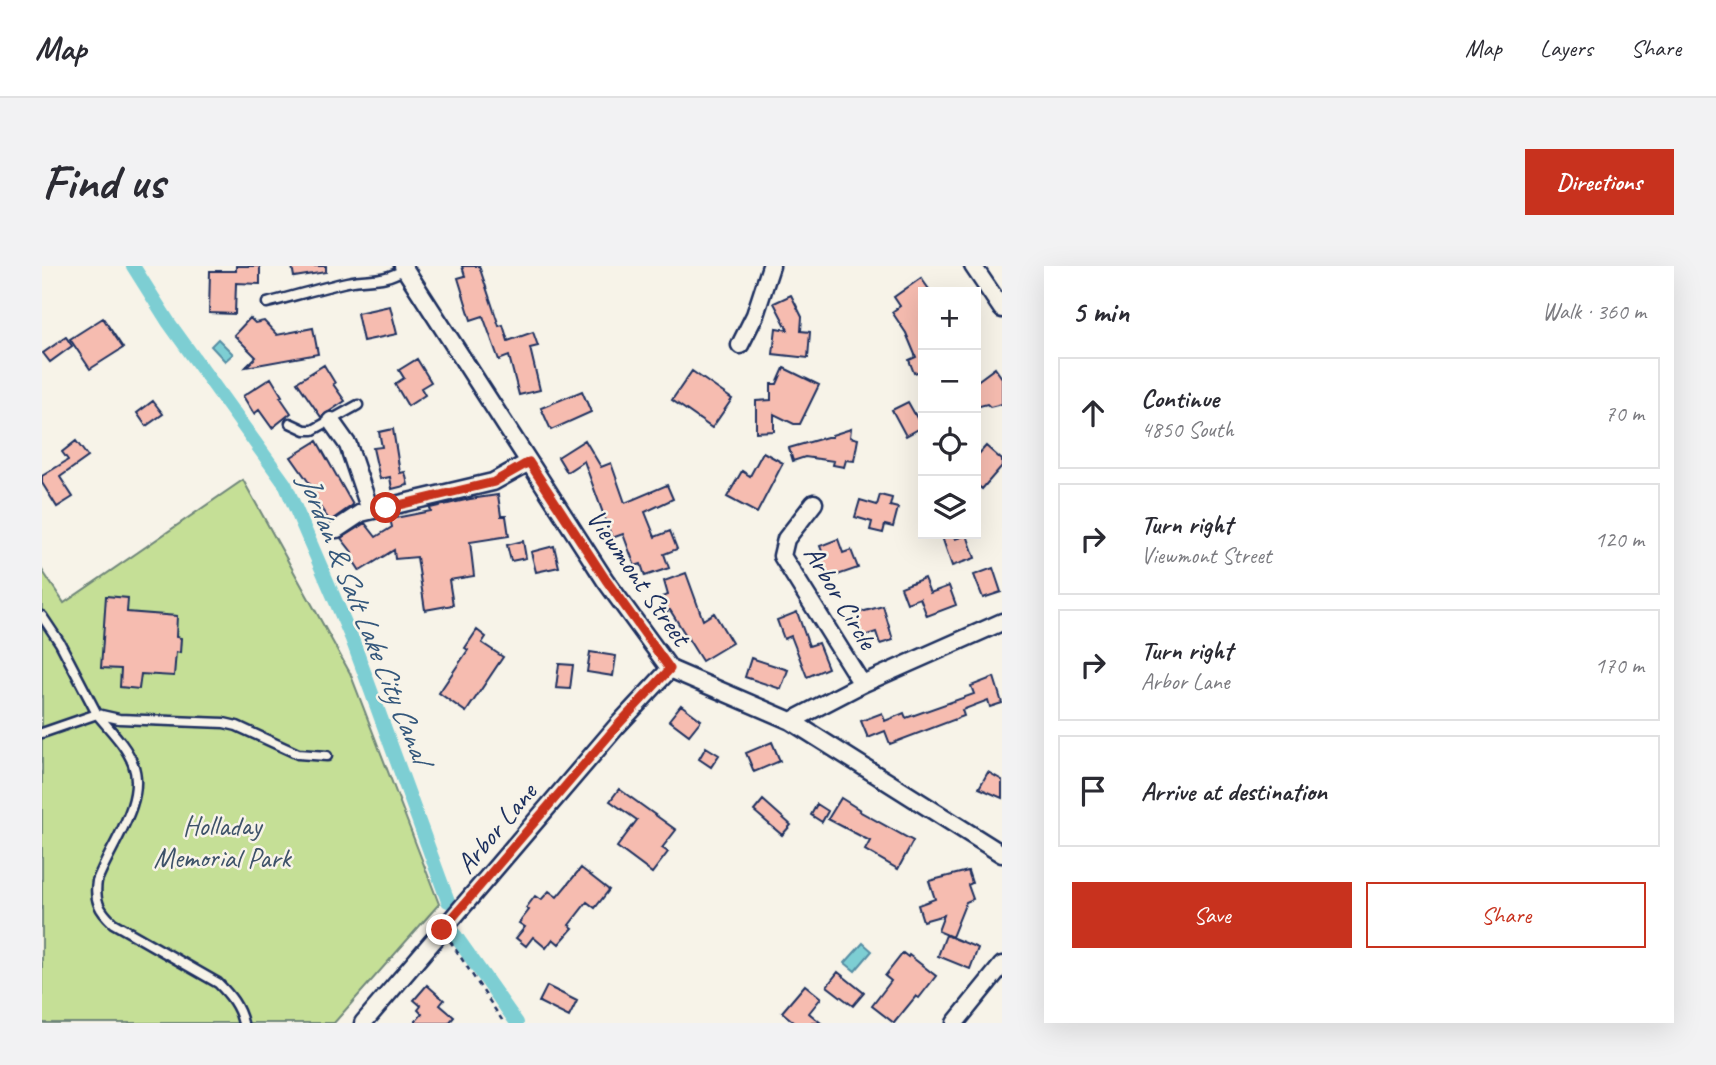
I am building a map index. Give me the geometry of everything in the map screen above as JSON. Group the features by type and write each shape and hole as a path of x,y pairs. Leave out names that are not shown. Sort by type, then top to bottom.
{"street":[{"path":"740,345 755,316 771,266"},
{"path":"973,266 1002,309"},
{"name":"Viewmont Street","path":"404,267 606,580 670,669 791,721 1002,854"},
{"path":"331,421 348,445 370,510"},
{"path":"337,529 370,510 494,482 529,462"},
{"name":"Arbor Circle","path":"814,503 786,539 782,556 862,684"},
{"path":"791,721 862,684 1002,622"},
{"name":"Arbor Lane","path":"363,1023 617,726 670,669"},
{"path":"955,1023 1002,965"}],"lane":[{"path":"267,303 351,281 375,281 391,277 404,267"},
{"path":"290,423 305,430 313,430 358,405"},
{"path":"42,616 60,643 97,714 133,764 138,788 97,881 97,904 113,923 218,983 240,1011 243,1023"},
{"path":"42,733 97,714 118,719 224,723 237,726 298,754 327,757"}],"path":[{"path":"442,930 504,1023"}],"green space":[{"name":"Holladay Memorial Park","path":"243,480 350,673 439,904 334,1023 42,1023 42,570 64,603"}],"water":[{"path":"218,339 233,354 225,361 211,346"},
{"path":"863,943 872,951 855,971 845,963"}],"building":[{"path":"236,266 260,266 260,284 236,283 235,314 209,313 210,271 236,271"},
{"path":"292,266 326,266 326,272 294,277"},
{"path":"462,266 479,266 499,326 503,325 508,341 533,332 538,346 530,348 540,390 519,395 509,356 499,360 483,316 471,320 458,278 465,276"},
{"path":"921,278 927,287 918,287 918,372 914,373 909,360 916,357 906,333 892,312 900,306 894,297"},
{"path":"791,295 802,317 801,331 810,332 808,358 773,354 776,328 788,330 774,303"},
{"path":"390,306 397,334 363,341 357,313"},
{"path":"103,318 123,348 90,369 70,339"},
{"path":"250,318 255,323 264,321 277,335 313,328 318,354 246,367 256,357 234,335"},
{"path":"66,337 72,346 50,362 43,353"},
{"path":"417,359 431,382 421,388 425,395 408,406 395,384 404,378 399,370"},
{"path":"324,365 345,401 321,417 297,382"},
{"path":"784,368 819,385 800,424 794,424 774,414 774,431 756,432 756,401 771,400 771,384 777,384"},
{"path":"995,368 1002,378 1002,404 981,406 981,378"},
{"path":"692,371 732,399 712,428 672,400"},
{"path":"271,378 291,413 272,428 259,410 254,414 243,396"},
{"path":"582,391 591,412 551,430 541,408"},
{"path":"153,401 163,414 146,426 137,413"},
{"path":"908,402 918,420 918,429 906,436 892,410"},
{"path":"393,429 400,473 405,472 408,485 392,489 390,477 380,479 373,448 382,447 379,432"},
{"path":"851,429 850,437 858,439 854,461 846,460 844,467 833,465 834,461 805,457 793,461 789,448"},
{"path":"585,440 601,467 611,463 625,503 667,485 673,499 645,512 655,537 670,531 677,549 664,554 669,568 645,576 641,564 635,566 623,534 612,538 584,461 567,472 558,457"},
{"path":"76,441 88,457 60,477 73,497 57,507 42,483 42,476 68,460 62,452"},
{"path":"317,441 353,505 330,521 308,490 312,487 291,457"},
{"path":"986,446 1002,460 1002,466 982,489 981,488 981,452"},
{"path":"763,452 783,463 757,513 727,497 742,471 750,476"},
{"path":"498,495 501,516 506,516 509,536 470,542 474,576 449,580 453,605 425,610 417,557 395,559 394,550 360,571 349,554 352,552 341,538 365,523 376,537 392,527 390,519 431,511 430,508 470,499"},
{"path":"880,495 892,498 890,506 898,508 893,527 885,525 883,533 870,530 872,522 855,517 860,500 877,505"},
{"path":"838,539 843,553 851,550 858,568 826,579 820,561 825,559 820,546"},
{"path":"943,539 968,539 975,558 952,566"},
{"path":"523,541 526,558 511,561 507,545"},
{"path":"554,546 559,567 536,572 531,552"},
{"path":"993,568 1001,592 983,598 974,575"},
{"path":"686,573 703,620 714,613 732,643 702,661 670,610 667,611 662,597 668,595 664,581"},
{"path":"924,578 930,593 949,586 956,605 927,616 920,598 907,603 901,587"},
{"path":"106,596 128,598 127,612 177,616 176,637 181,638 180,653 176,652 174,676 141,674 139,689 120,687 121,669 101,668"},
{"path":"883,606 893,640 880,644 876,632 861,637 854,614"},
{"path":"797,612 809,646 818,643 828,668 807,677 791,636 784,639 777,620"},
{"path":"477,630 486,637 482,643 503,657 466,712 439,693 468,650 465,648"},
{"path":"590,652 616,656 613,676 587,672"},
{"path":"751,658 788,670 781,689 745,677"},
{"path":"559,664 573,665 570,689 556,688"},
{"path":"994,677 1002,703 990,707 988,700 962,710 964,716 890,744 885,731 868,738 861,721 882,713 885,721 904,713 906,718 974,694 971,686"},
{"path":"681,705 701,720 689,735 669,720"},
{"path":"772,742 780,761 754,772 746,753"},
{"path":"706,747 719,755 711,767 699,759"},
{"path":"988,772 1002,780 1002,798 979,788"},
{"path":"619,789 676,830 662,848 668,852 652,873 617,847 637,820 610,801"},
{"path":"841,798 913,841 898,869 865,850 870,841 828,819"},
{"path":"763,800 791,825 782,835 754,811"},
{"path":"817,804 828,811 822,822 811,815"},
{"path":"581,868 609,890 595,908 587,902 569,925 573,928 559,944 553,939 546,948 533,937 526,946 516,938 525,927 519,923 535,896 541,900 549,891 557,897"},
{"path":"968,871 972,883 968,885 973,899 966,902 952,937 938,931 944,915 923,921 918,905 935,899 929,881"},
{"path":"946,935 978,948 970,969 938,956"},
{"path":"903,953 936,976 894,1023 872,1006 891,981 885,976"},
{"path":"838,972 864,993 853,1006 827,986"},
{"path":"427,985 444,1000 440,1005 454,1017 449,1023 414,1023 422,1014 418,1010 421,1006 414,1000"},
{"path":"805,985 821,998 809,1013 821,1023 795,1023 782,1012"},
{"path":"547,986 577,1001 569,1017 539,1002"}],"waterway":[{"name":"Jordan & Salt Lake City Canal","path":"133,266 169,323 285,484 352,639 448,901"},
{"name":"Jordan & Salt Lake City Canal","path":"455,935 517,1023"}],"route":[{"path":"386,508 494,482 529,462 606,580 670,669 617,726 442,930"}]}
